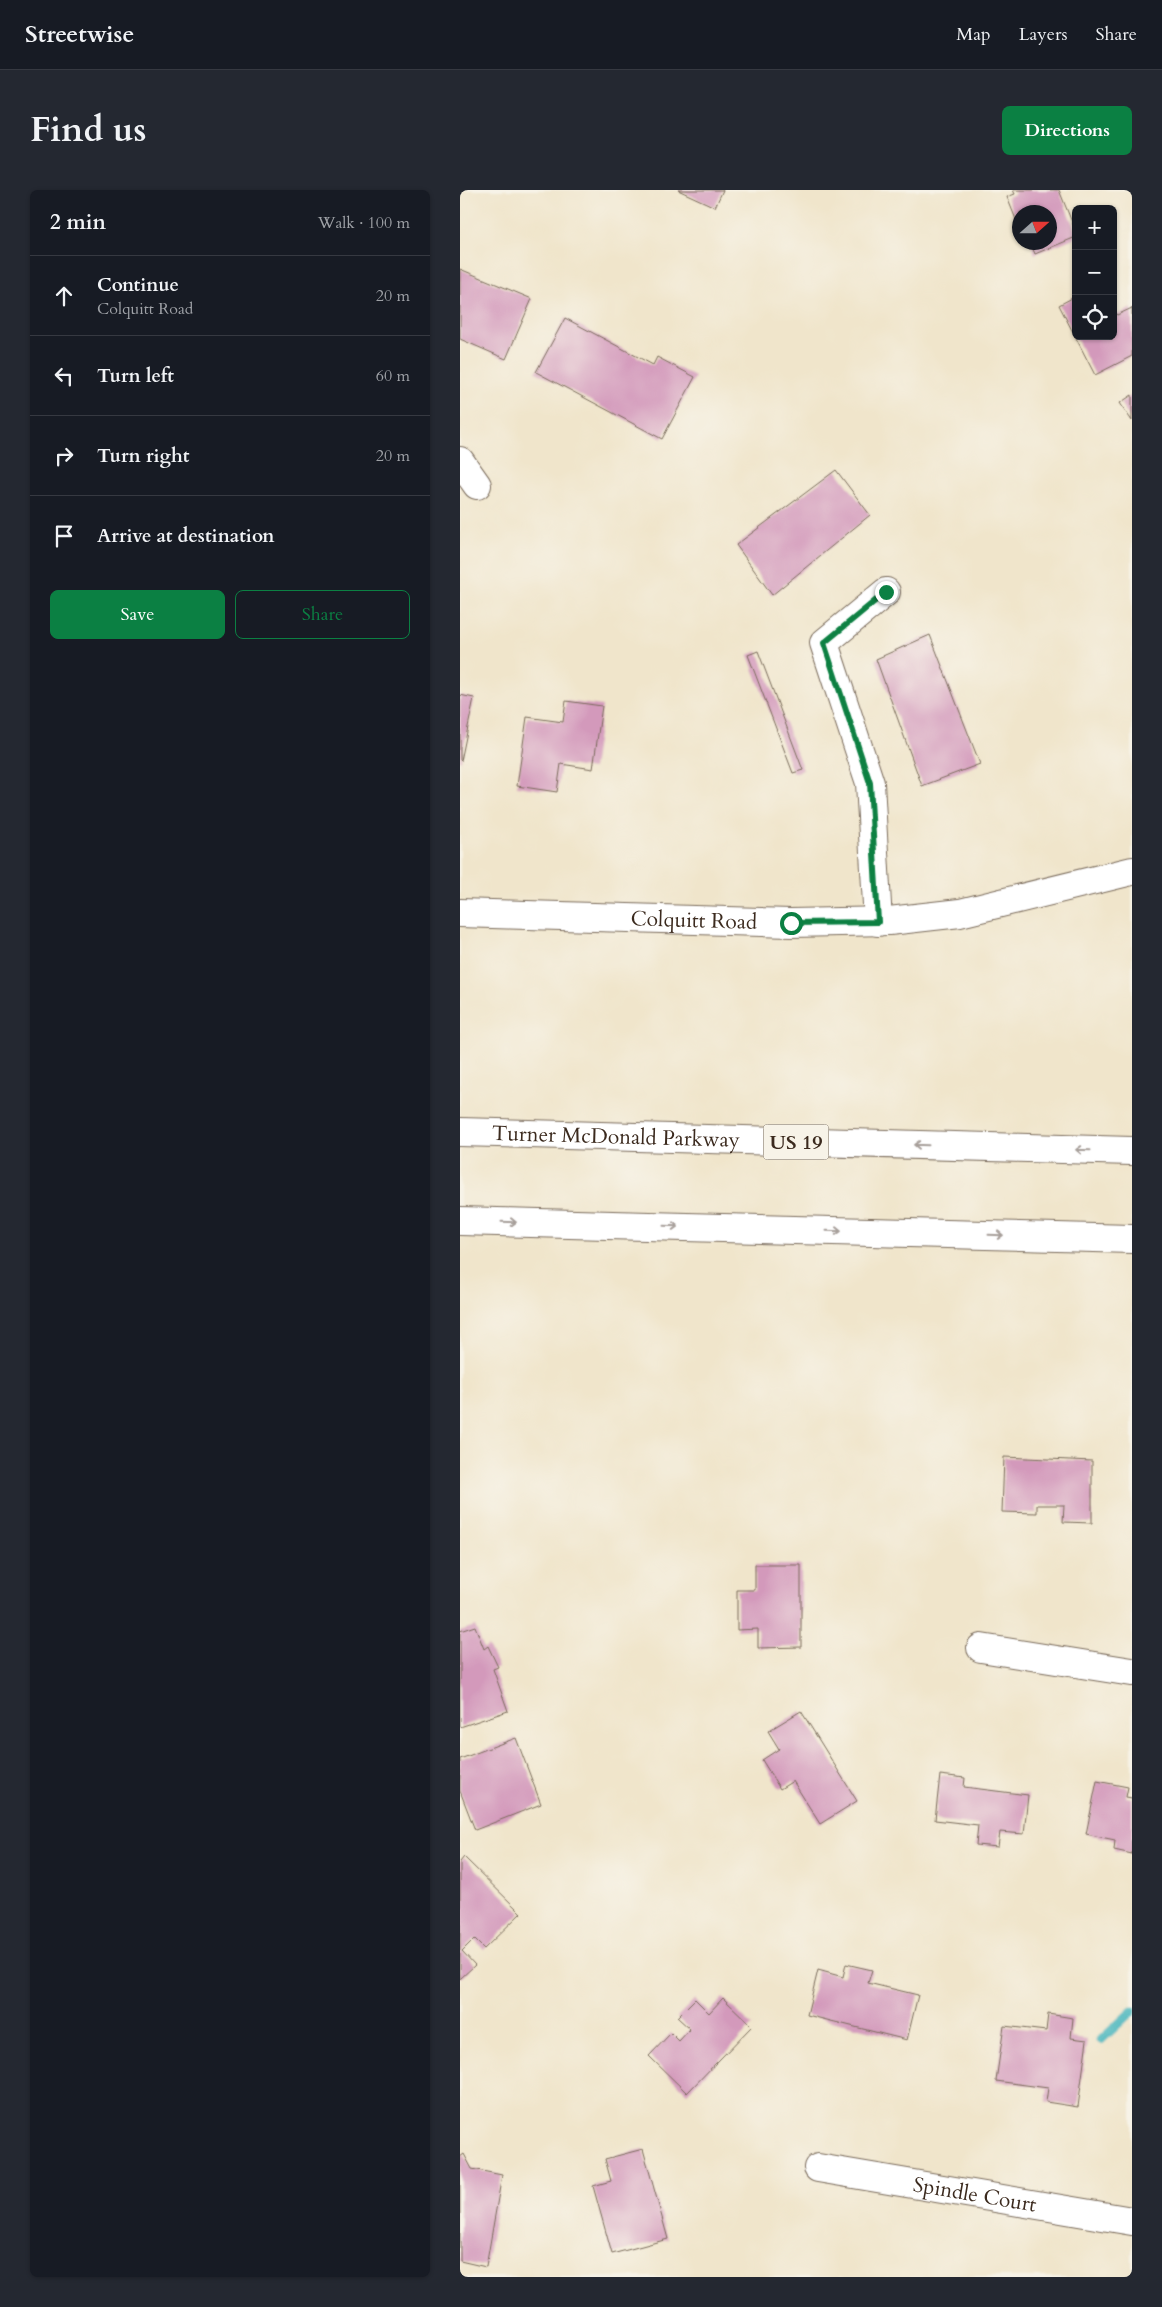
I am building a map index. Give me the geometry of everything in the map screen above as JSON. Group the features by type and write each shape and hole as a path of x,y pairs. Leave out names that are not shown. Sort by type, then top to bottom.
{"main road":[{"path":"460,461 477,485"},
{"path":"878,922 870,783 824,643 886,592"},
{"name":"Colquitt Road","path":"460,913 791,923 878,922 960,913 1132,871"},
{"name":"Turner McDonald Parkway","path":"460,1132 1132,1152"},
{"path":"460,1221 1132,1239"},
{"path":"981,1648 1132,1672"},
{"name":"Spindle Court","path":"818,2168 1132,2221"}],"building":[{"path":"678,190 723,190 715,207"},
{"path":"1013,190 1059,190 1072,222 1072,239 1057,245 1057,205 1012,205 1012,210 1007,197 1015,194"},
{"path":"1033,250 1045,250 1035,254"},
{"path":"460,269 532,299 506,359 460,339"},
{"path":"1072,298 1072,330 1059,305"},
{"path":"1132,308 1132,356 1095,375 1077,340 1117,340 1117,315"},
{"path":"565,318 653,365 657,357 695,377 662,439 536,372"},
{"path":"1132,395 1132,421 1120,403"},
{"path":"836,470 870,515 772,595 736,545"},
{"path":"930,635 980,764 922,786 876,659"},
{"path":"758,651 803,770 793,773 748,655"},
{"path":"460,695 474,698 461,761 460,760"},
{"path":"566,701 602,706 593,769 561,764 557,792 517,786 527,717 563,722"},
{"path":"1004,1457 1092,1461 1092,1523 1063,1522 1064,1505 1037,1505 1037,1513 1002,1512"},
{"path":"755,1565 801,1565 801,1647 758,1648 758,1629 737,1630 737,1590 755,1590"},
{"path":"475,1626 484,1649 488,1646 498,1667 493,1669 508,1711 460,1727 460,1631"},
{"path":"801,1711 857,1801 820,1824 793,1781 780,1789 762,1760 779,1749 768,1731"},
{"path":"516,1738 541,1804 475,1830 460,1791 460,1759"},
{"path":"940,1775 965,1778 964,1787 1028,1795 1024,1834 1000,1832 998,1847 976,1845 978,1825 935,1820"},
{"path":"1097,1781 1128,1787 1126,1797 1132,1798 1132,1854 1114,1850 1115,1840 1086,1834"},
{"path":"464,1857 521,1913 484,1949 474,1939 462,1951 475,1965 460,1979 460,1862"},
{"path":"846,1964 872,1970 868,1983 918,1995 907,2040 807,2015 818,1970 843,1977"},
{"path":"723,1998 752,2026 687,2093 649,2056 671,2033 679,2041 690,2029 677,2017 695,1999 709,2013"},
{"path":"1048,2014 1073,2018 1071,2038 1087,2040 1078,2107 1046,2102 1048,2088 996,2081 1004,2026 1046,2031"},
{"path":"643,2149 668,2239 612,2254 593,2186 611,2181 605,2159"},
{"path":"464,2154 472,2169 502,2175 486,2267 460,2261 460,2157"}],"waterway":[{"path":"1101,2040 1132,2011"}],"route":[{"path":"791,923 878,922 870,783 824,643 886,592"}]}
